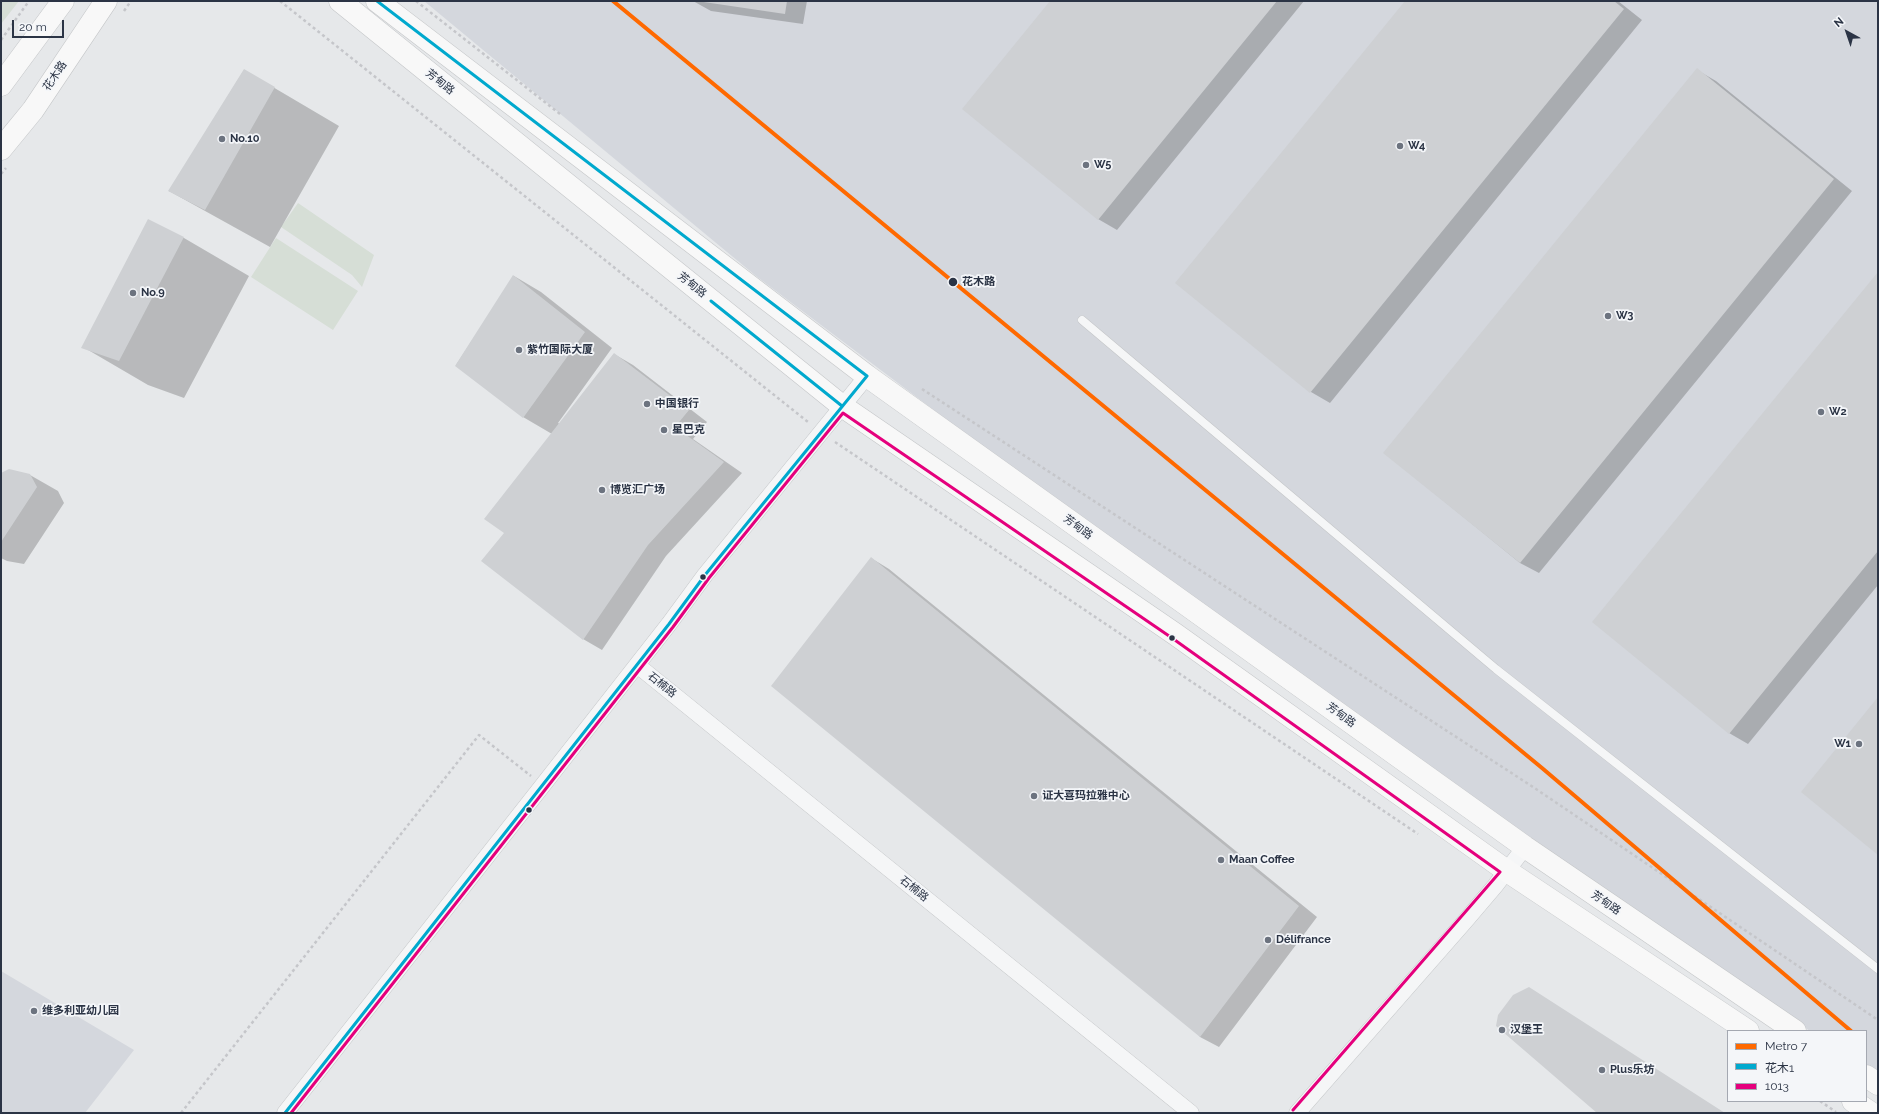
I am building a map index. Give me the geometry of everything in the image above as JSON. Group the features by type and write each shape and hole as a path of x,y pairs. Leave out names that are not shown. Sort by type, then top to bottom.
{"main road":[{"path":"1,85 63,1"},
{"name":"花木路","path":"1,149 33,110 106,1"},
{"name":"芳甸路","path":"340,1 842,406 1175,634 1507,871 1746,1030"},
{"name":"芳甸路","path":"376,1 867,376 1525,846 1794,1030"},
{"path":"1867,1077 1878,1084"},
{"path":"1854,1102 1871,1113"}],"street":[{"path":"285,1113 544,785 705,575 867,376"},
{"name":"石楠路","path":"637,665 1191,1113"},
{"path":"1297,1113 1467,919 1507,871 1525,846"}],"lane":[{"path":"1082,320 1496,669 1878,969"}],"path":[{"path":"1,40 29,1"},
{"path":"416,1 566,119"},
{"path":"920,388 1533,787 1878,1020"},
{"path":"181,1113 479,735 544,785"},
{"path":"1822,1102 1838,1113"}],"shaded area":[{"path":"1,1 19,1 1,24"},
{"path":"424,1 1878,1 1878,1078 1867,1070 1867,1030 1809,1030 1268,662 756,276"},
{"path":"298,203 374,255 362,287 352,275 281,227"},
{"path":"276,238 358,291 333,330 251,277"},
{"name":"维多利亚幼儿园","path":"1,971 134,1050 85,1113 1,1113"}],"building":[{"path":"697,1 787,1 785,14"},
{"name":"W5","path":"1050,1 1277,1 1098,220 962,109"},
{"name":"W4","path":"1405,1 1614,1 1624,9 1310,393 1175,283"},
{"name":"W3","path":"1697,68 1834,179 1520,563 1383,453"},
{"name":"No.10","path":"244,69 275,87 205,210 168,191"},
{"name":"No.9","path":"148,219 184,237 119,361 81,348"},
{"name":"W2","path":"1878,272 1878,551 1729,734 1592,622"},
{"name":"紫竹国际大厦","path":"513,275 585,332 523,418 455,366"},
{"name":"博览汇广场","path":"614,353 689,410 675,427 724,462 648,545 583,640 481,561 504,533 484,519"},
{"path":"9,469 30,474 37,487 1,542 1,473"},
{"name":"证大喜玛拉雅中心","path":"871,557 1299,906 1200,1037 771,686"},
{"name":"W1","path":"1878,697 1878,855 1801,792"},
{"name":"Plus乐坊","path":"1529,987 1725,1113 1597,1113 1496,1026 1498,1015 1513,995"}],"metro line":[{"name":"7","path":"613,1 1542,768 1850,1030"}],"transit line":[{"name":"花木1","path":"285,1113 669,624 705,575 867,376 377,1"},
{"name":"花木1","path":"711,301 842,406"},
{"name":"1013","path":"291,1113 673,627 709,578 843,413 1172,638 1500,872 1293,1110"}],"place":[{"name":"No.10","path":"222,139"},
{"name":"W4","path":"1400,146"},
{"name":"W5","path":"1086,165"},
{"name":"花木路","path":"953,282"},
{"name":"No.9","path":"133,293"},
{"name":"W3","path":"1608,316"},
{"name":"紫竹国际大厦","path":"519,350"},
{"name":"中国银行","path":"647,404"},
{"name":"W2","path":"1821,412"},
{"name":"星巴克","path":"664,430"},
{"name":"博览汇广场","path":"602,490"},
{"name":"W1","path":"1859,744"},
{"name":"证大喜玛拉雅中心","path":"1034,796"},
{"name":"Maan Coffee","path":"1221,860"},
{"name":"Délifrance","path":"1268,940"},
{"name":"维多利亚幼儿园","path":"34,1011"},
{"name":"汉堡王","path":"1502,1030"},
{"name":"Plus乐坊","path":"1602,1070"}]}
